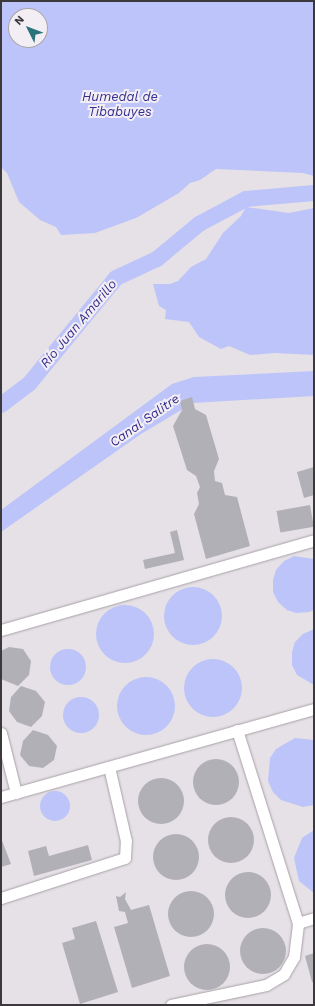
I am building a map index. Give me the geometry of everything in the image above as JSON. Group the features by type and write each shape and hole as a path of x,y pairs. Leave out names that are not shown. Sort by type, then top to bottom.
{"street":[{"path":"1,630 314,540"},
{"path":"1,797 314,709"},
{"path":"171,1005 266,985 284,974 296,951 298,923 238,730"},
{"path":"1,733 16,793"},
{"path":"1,898 125,858 126,841 109,767"},
{"path":"298,923 314,918"}],"water":[{"name":"Humedal de Tibabuyes","path":"1,1 314,1 314,176 303,173 216,169 200,180 190,183 179,193 136,218 95,233 61,235 56,227 40,220 19,202 7,173 1,167"},
{"path":"246,207 289,213 314,208 314,355 275,353 250,355 229,346 221,349 199,337 189,322 165,319 166,310 159,306 153,284 170,284 178,281 191,267 206,259 223,233 241,216"},
{"name":"Canal Salitre","path":"314,371 314,396 193,403 141,434 1,532 1,510 172,384 194,377"},
{"path":"294,556 314,559 314,610 309,612 296,613 287,610 278,602 273,592 273,580 276,570 284,561"},
{"path":"193,587 209,592 217,600 222,616 217,632 209,640 193,645 177,640 169,632 164,616 169,600 177,592"},
{"path":"125,605 141,610 149,618 154,634 149,650 141,658 125,663 109,658 101,650 96,634 101,618 109,610"},
{"path":"314,629 314,685 297,675 292,665 292,652 295,642 303,634"},
{"path":"72,649 81,654 85,660 85,674 81,680 72,685 64,685 55,680 51,674 50,663 55,654 61,650"},
{"path":"213,659 229,664 237,672 242,688 237,704 229,712 213,717 197,712 189,704 184,688 189,672 197,664"},
{"path":"146,677 157,679 170,690 173,695 175,706 173,717 162,730 157,733 146,735 135,733 122,722 119,717 117,706 119,695 130,682 135,679"},
{"path":"85,697 94,702 98,708 98,722 94,728 85,733 77,733 68,728 64,722 63,711 68,702 74,698"},
{"path":"295,738 314,740 314,805 303,807 281,800 273,792 268,781 270,758 276,749"},
{"path":"55,791 66,795 70,806 66,817 55,821 44,817 40,806 44,795"},
{"path":"314,830 314,893 299,881 294,858 302,838"}],"building":[{"path":"192,397 195,409 206,415 219,459 214,471 215,481 222,483 225,495 237,497 250,546 206,559 194,514 199,504 197,493 200,487 196,476 187,470 173,426 182,410 180,401"},
{"path":"314,467 314,495 304,498 297,472"},
{"path":"310,505 314,527 280,533 277,511"},
{"path":"177,530 184,560 145,569 143,560 175,553 170,532"},
{"path":"9,647 23,649 31,661 29,675 18,686 1,679 1,651"},
{"path":"21,686 36,691 45,702 42,716 31,727 17,722 9,711 11,697"},
{"path":"33,730 48,735 57,746 54,760 43,768 29,766 20,755 23,741"},
{"path":"212,759 220,759 229,763 235,769 239,782 235,795 229,801 220,805 212,805 203,801 197,795 193,786 193,778 197,769 203,763"},
{"path":"161,778 174,782 180,788 184,801 180,814 174,820 161,824 148,820 142,814 138,801 142,788 148,782"},
{"path":"227,817 235,817 244,821 250,827 254,840 250,853 244,859 235,863 227,863 218,859 212,853 208,844 208,836 212,827 218,821"},
{"path":"172,834 180,834 189,838 195,844 199,857 195,870 189,876 180,880 172,880 163,876 157,870 153,861 153,853 157,844 163,838"},
{"path":"1,838 11,864 1,867"},
{"path":"88,845 92,860 34,876 28,851 46,846 49,856"},
{"path":"244,872 252,872 261,876 267,882 271,895 267,908 261,914 252,918 244,918 235,914 229,908 225,899 225,891 229,882 235,876"},
{"path":"191,891 204,895 210,901 214,914 210,927 204,933 191,937 178,933 172,927 168,914 172,901 178,895"},
{"path":"126,892 125,899 131,910 149,905 170,976 132,988 114,927 128,923 125,912 119,911 116,896 120,897"},
{"path":"96,921 118,992 80,1004 62,943 75,939 72,928"},
{"path":"263,928 276,932 282,938 286,951 282,964 276,970 263,974 250,970 244,964 240,951 244,938 250,932"},
{"path":"203,944 211,944 220,948 226,954 230,967 226,980 220,986 211,990 203,990 194,986 188,980 184,971 184,963 188,954 194,948"},
{"path":"314,953 314,982 312,982 305,956"}],"waterway":[{"name":"Río Juan Amarillo","path":"1,405 29,384 116,278 157,259 199,224 246,199 314,193"}]}
